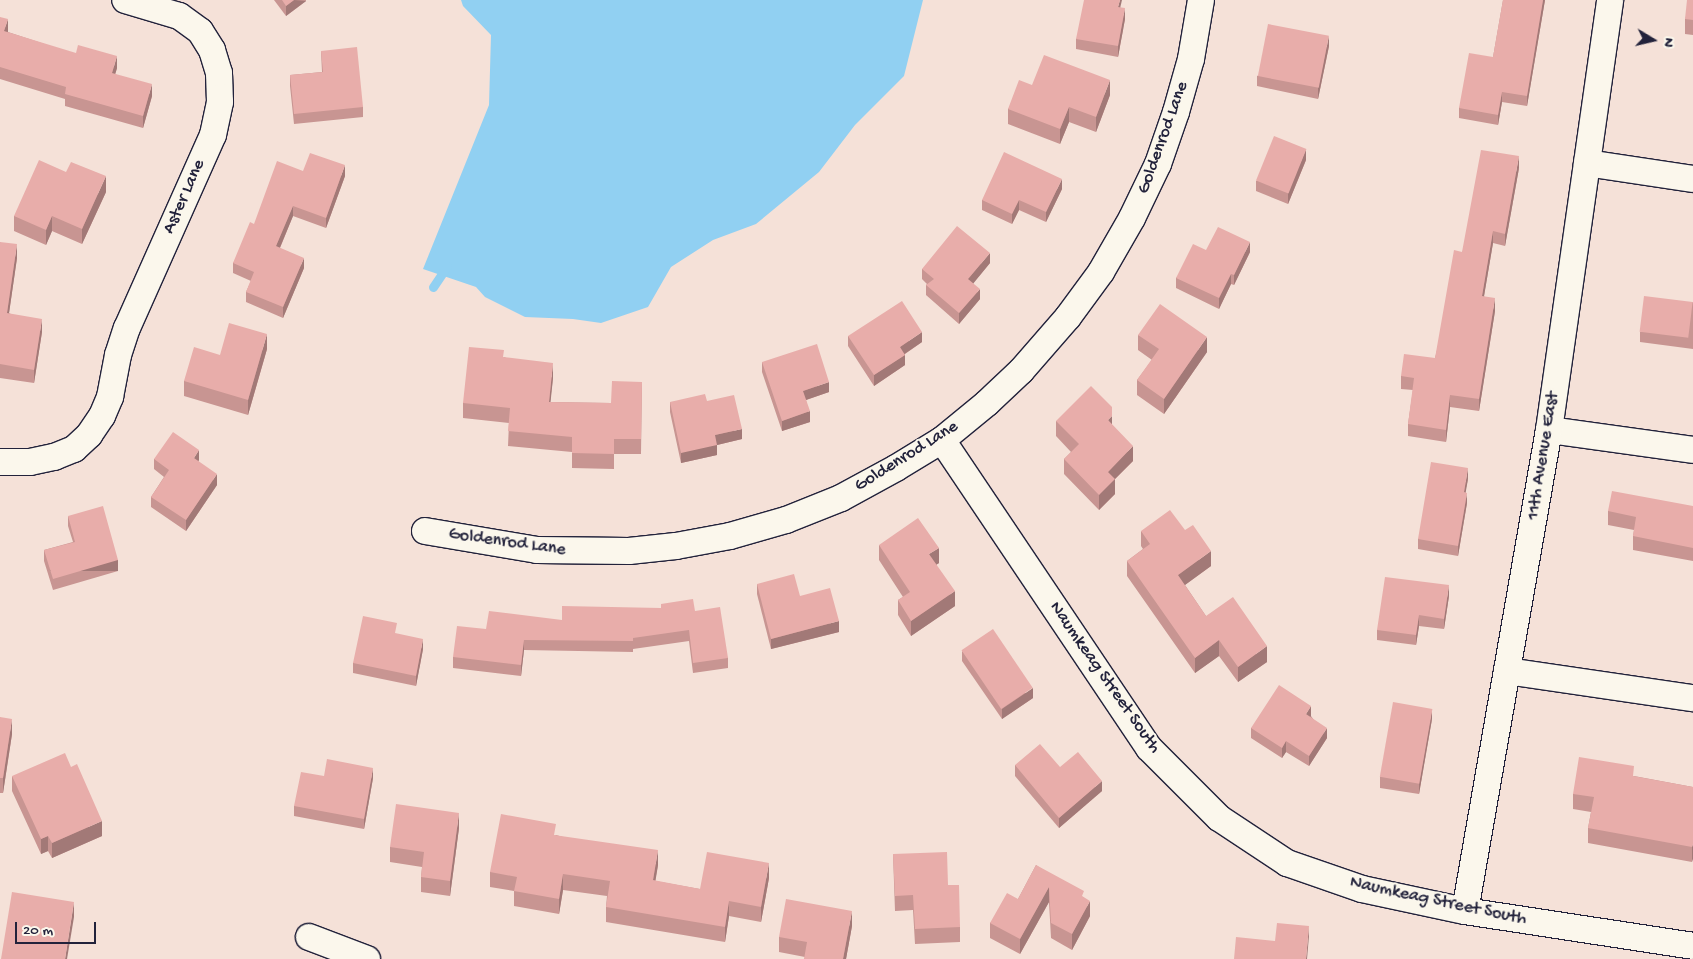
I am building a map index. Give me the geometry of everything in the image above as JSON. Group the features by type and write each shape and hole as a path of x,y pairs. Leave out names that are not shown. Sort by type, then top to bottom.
{"street":[{"name":"Aster Lane","path":"0,462 30,462 54,457 74,448 89,435 102,416 110,397 118,355 127,328 212,134 220,102 220,73 212,50 200,31 179,16 125,0"},
{"name":"Goldenrod Lane","path":"425,531 537,550 610,552 676,546 730,536 786,520 841,498 942,440 987,403 1021,371 1068,318 1106,264 1132,218 1158,164 1176,112 1191,58 1201,0"},
{"name":"11th Avenue East","path":"1465,911 1549,430 1610,0"},
{"path":"1587,163 1693,179"},
{"path":"1549,430 1693,450"},
{"name":"Naumkeag Street South","path":"942,440 1149,748 1219,818 1288,863 1362,889 1465,911 1693,946"},
{"path":"1507,671 1693,698"},
{"path":"309,937 367,959"}],"water":[{"path":"461,0 923,0 904,76 855,125 819,172 756,224 713,240 671,267 648,307 601,323 573,319 525,317 485,297 476,287 423,269 489,105 491,35 463,6"}],"building":[{"path":"282,0 294,0 286,6"},
{"path":"1084,0 1120,0 1118,7 1125,8 1118,46 1076,39"},
{"path":"1503,0 1543,0 1527,96 1502,92 1498,115 1459,108 1469,53 1493,57"},
{"path":"1687,0 1693,0 1693,20 1685,19"},
{"path":"0,17 8,19 4,31 76,53 78,45 117,56 112,73 152,84 143,116 65,94 66,87 0,67"},
{"path":"1268,24 1329,36 1319,88 1258,76"},
{"path":"357,47 363,107 294,114 290,75 323,72 321,51"},
{"path":"1044,55 1110,80 1096,117 1069,107 1060,129 1008,109 1019,80 1032,85"},
{"path":"1274,136 1306,149 1288,194 1256,181"},
{"path":"1481,150 1519,156 1505,234 1493,231 1482,296 1495,298 1479,399 1450,395 1446,430 1408,424 1414,378 1401,376 1404,354 1435,358 1454,250 1462,252"},
{"path":"1004,152 1062,179 1046,212 1019,200 1012,214 982,200"},
{"path":"310,153 345,165 326,218 293,206 276,246 304,258 283,307 246,292 254,272 233,263 250,222 254,224 277,161 303,171"},
{"path":"39,160 66,172 71,162 106,176 82,229 52,216 46,230 14,216"},
{"path":"957,226 990,253 968,279 980,289 959,313 926,285 934,279 922,269"},
{"path":"1218,227 1250,242 1234,275 1231,274 1219,298 1176,278 1193,244 1206,250"},
{"path":"0,242 17,244 7,313 42,319 34,370 0,364"},
{"path":"1644,296 1693,302 1688,338 1640,332"},
{"path":"902,301 922,332 900,347 905,355 874,375 848,336"},
{"path":"1160,304 1207,337 1164,399 1137,380 1159,349 1138,335"},
{"path":"229,323 267,334 248,400 184,381 194,347 220,355"},
{"path":"817,344 829,382 803,391 810,411 782,421 762,362"},
{"path":"469,347 504,350 503,357 553,363 549,402 611,403 612,381 642,382 641,439 614,439 614,454 572,453 572,437 508,431 510,408 463,403"},
{"path":"1091,386 1112,407 1112,416 1108,420 1133,446 1108,472 1115,479 1099,495 1064,459 1079,444 1056,421"},
{"path":"705,394 707,401 734,395 742,429 715,435 717,445 681,453 670,402"},
{"path":"173,432 199,450 194,458 217,474 186,520 151,497 169,470 154,459"},
{"path":"1431,462 1468,468 1464,492 1467,493 1458,546 1418,539"},
{"path":"1612,491 1693,506 1693,548 1633,536 1636,517 1608,511"},
{"path":"103,506 118,560 53,579 44,550 75,542 68,516"},
{"path":"1170,510 1185,530 1193,525 1211,551 1178,575 1206,616 1233,597 1267,646 1238,667 1219,640 1195,658 1127,561 1150,544 1141,531"},
{"path":"918,518 939,548 929,554 955,591 911,621 898,600 910,592 879,545"},
{"path":"794,574 800,596 830,588 839,621 771,639 757,584"},
{"path":"1385,577 1449,585 1444,619 1419,615 1416,635 1377,630"},
{"path":"693,599 695,611 720,607 728,658 693,663 689,630 633,638 633,641 524,640 521,665 453,657 457,626 486,629 489,611 562,620 562,606 661,608 661,604"},
{"path":"363,616 397,623 395,633 423,639 416,676 353,663"},
{"path":"993,629 1033,688 1001,709 961,650"},
{"path":"1279,685 1311,706 1306,714 1327,728 1309,756 1286,741 1282,748 1251,728"},
{"path":"1393,702 1432,709 1419,784 1380,777"},
{"path":"0,717 12,719 3,778 0,778"},
{"path":"1040,744 1060,767 1078,752 1102,781 1059,818 1015,765"},
{"path":"65,753 71,767 77,764 102,821 52,843 48,836 41,839 12,776"},
{"path":"1579,757 1634,766 1633,776 1693,787 1692,847 1588,828 1594,797 1573,794"},
{"path":"327,759 373,768 364,819 294,806 301,772 324,776"},
{"path":"396,804 459,813 450,881 421,877 424,852 390,847"},
{"path":"501,814 556,824 554,835 658,850 653,880 700,889 707,852 769,863 761,907 729,901 725,927 606,907 610,881 563,874 559,899 514,891 517,877 490,872"},
{"path":"947,852 948,885 959,885 960,927 915,929 913,895 895,896 893,854"},
{"path":"1036,865 1084,891 1082,896 1090,901 1072,934 1051,923 1049,887 1020,939 990,923 1007,893 1018,899"},
{"path":"12,892 74,902 65,959 1,959"},
{"path":"786,899 852,911 843,959 804,959 807,942 779,937"},
{"path":"1277,923 1309,926 1306,959 1234,959 1236,937 1275,941"}],"waterway":[{"path":"433,287 447,266"}]}
